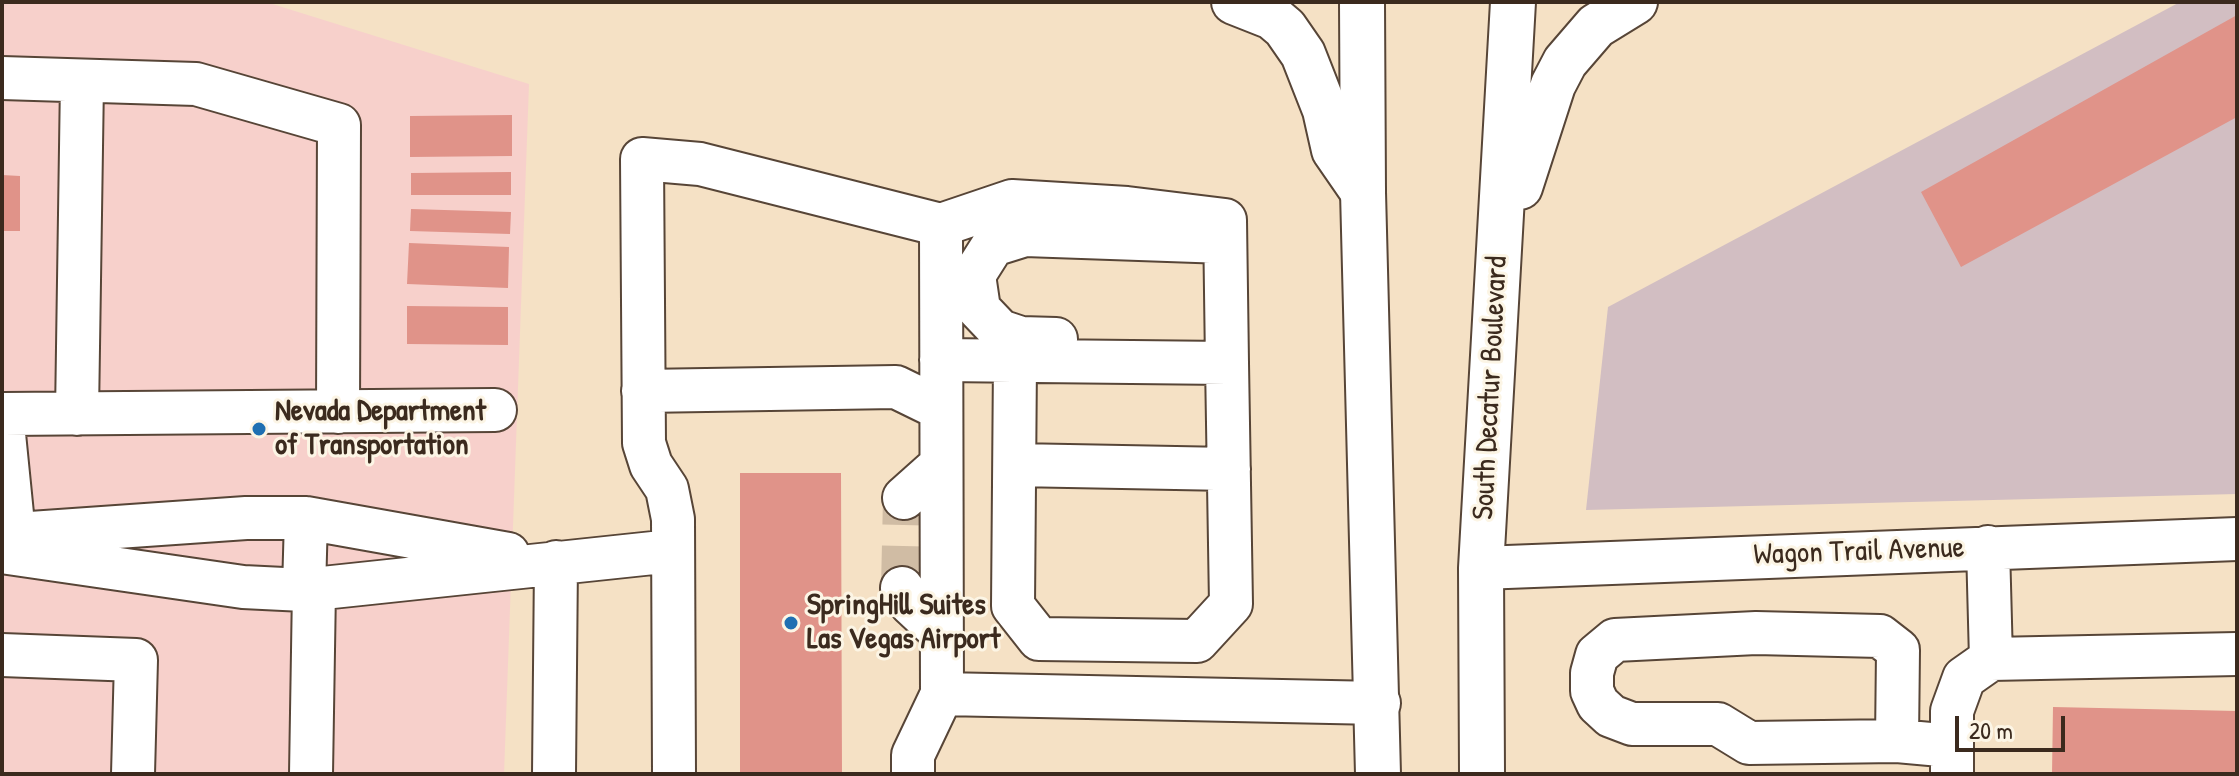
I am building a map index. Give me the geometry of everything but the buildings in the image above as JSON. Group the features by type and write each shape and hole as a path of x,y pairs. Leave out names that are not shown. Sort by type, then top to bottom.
{"main road":[{"path":"1234,2 1272,17 1285,28 1303,54 1325,110 1334,150 1363,192"},
{"path":"1362,2 1363,192 1379,703 1378,774"},
{"name":"South Decatur Boulevard","path":"1482,774 1481,568 1513,2"},
{"path":"1498,258 1553,85 1565,62 1596,26 1635,2"}],"street":[{"path":"2,78 196,84 339,125 338,412"},
{"path":"77,414 82,81"},
{"path":"674,774 673,519 667,489 651,465 644,443 642,159 700,164 941,225 1012,201 1127,208 1225,220 1218,363 1229,469 1231,604 1197,641 1039,639 1013,606 1015,361"},
{"path":"913,774 913,755 942,694 941,225"},
{"path":"1218,363 1172,341 1021,338 1000,331 979,309 974,275 993,245 1025,235 1225,242"},
{"path":"941,360 1218,363"},
{"path":"643,391 896,387 941,409"},
{"path":"6,540 3,414 495,410"},
{"path":"904,498 941,465"},
{"path":"1015,465 1229,469"},
{"path":"6,540 246,518 306,518 556,562"},
{"path":"306,518 311,774"},
{"name":"Wagon Trail Avenue","path":"1481,568 2237,539"},
{"path":"6,540 243,587 309,589 672,551"},
{"path":"1988,547 1991,659"},
{"path":"554,774 556,562"},
{"path":"902,588 911,604 942,633"},
{"path":"1897,741 1898,650 1880,636 1756,633 1615,640 1597,655 1592,691 1598,704 1611,716 1632,724 1718,724 1749,743 1897,741 1952,760 1952,711 1964,678 1991,659 2237,654"},
{"path":"2,655 136,660 133,774"},
{"path":"942,694 1379,703"}],"shaded area":[{"name":"Nevada Department of Transportation","path":"2,2 266,2 529,84 504,774 2,774"},
{"path":"2180,2 2237,2 2237,494 1586,510 1608,307"}],"tunnel":[{"path":"902,588 904,498"}],"place":[{"name":"Nevada Department of Transportation","path":"259,429"},
{"name":"SpringHill Suites Las Vegas Airport","path":"791,623"}]}
